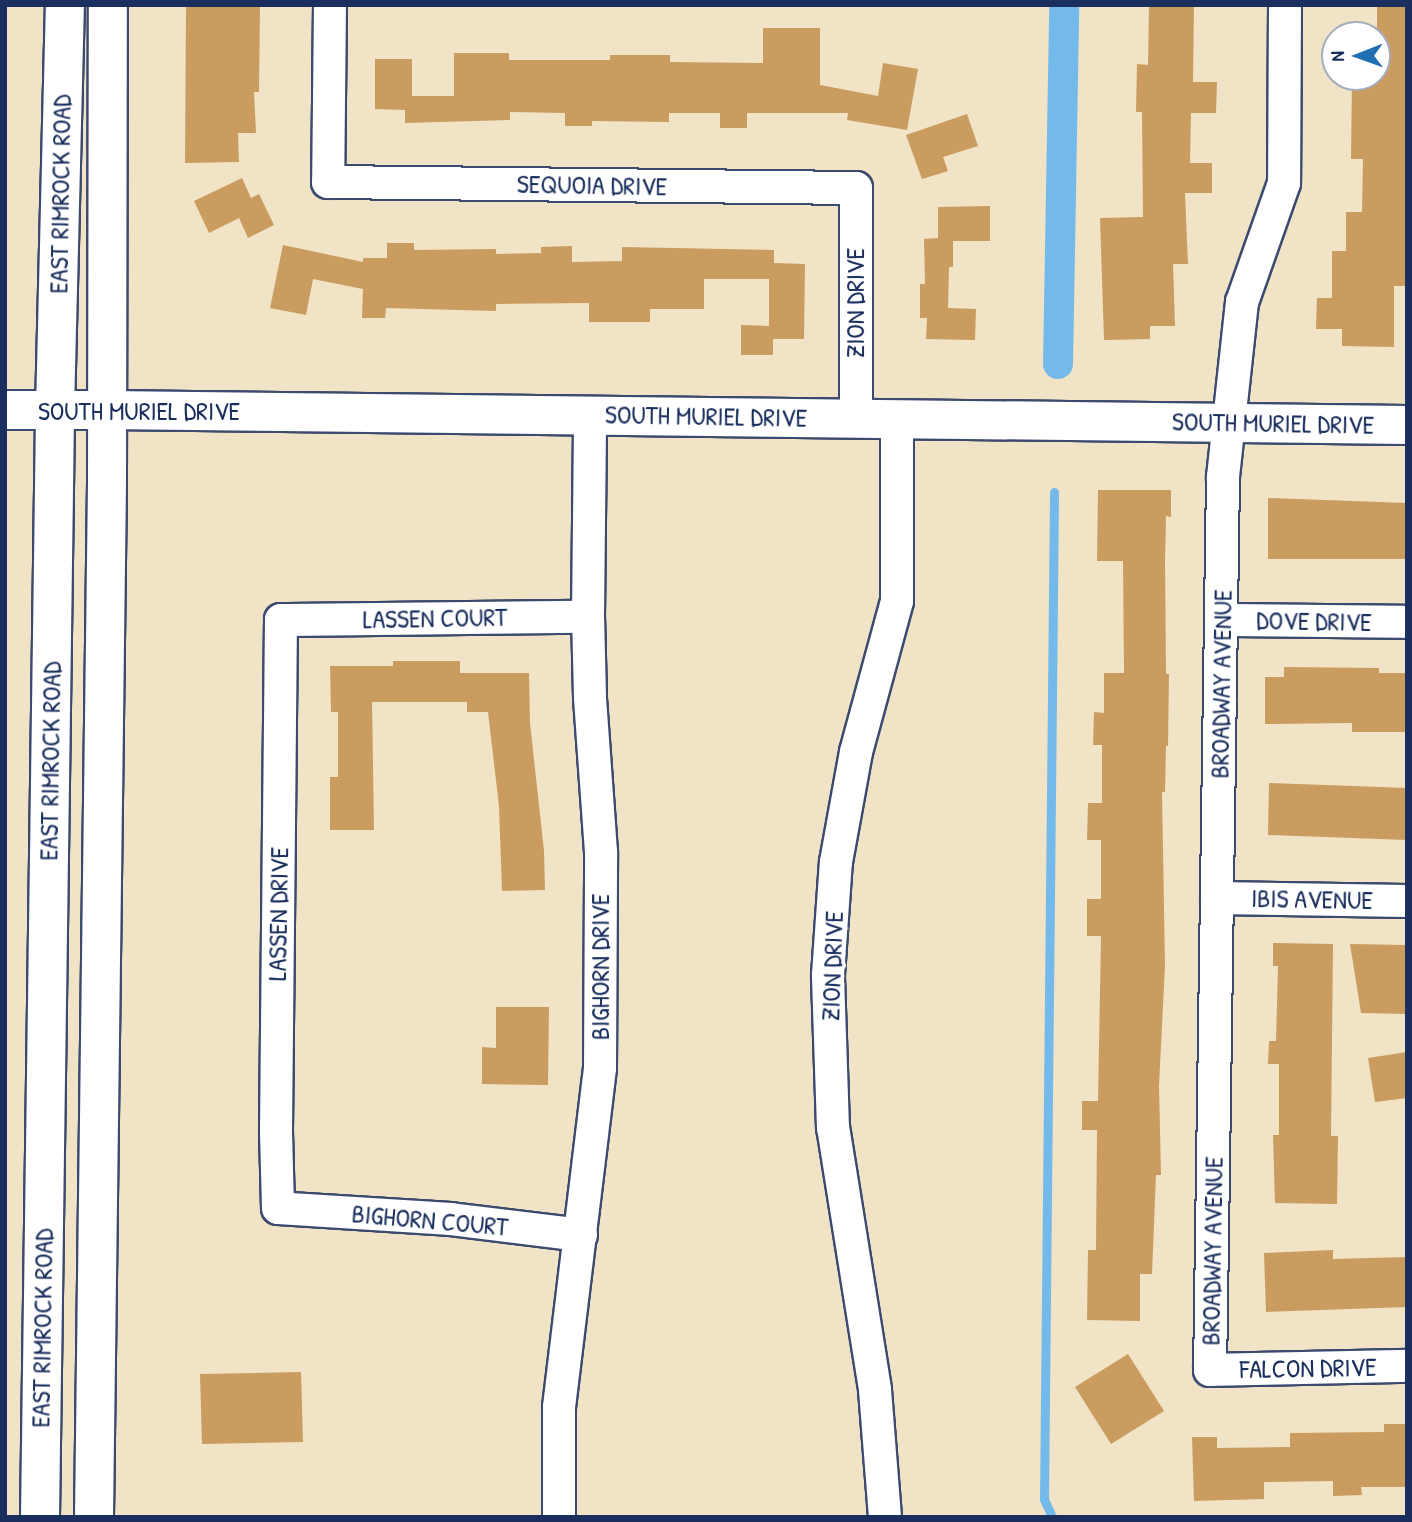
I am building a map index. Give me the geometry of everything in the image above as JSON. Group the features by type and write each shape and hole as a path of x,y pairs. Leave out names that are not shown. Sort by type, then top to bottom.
{"main road":[{"name":"EAST RIMROCK ROAD","path":"40,1517 55,410 65,5"},
{"name":"EAST RIMROCK ROAD","path":"94,1517 107,410 108,5"},
{"name":"SOUTH MURIEL DRIVE","path":"5,410 1407,425"}],"street":[{"name":"SEQUOIA DRIVE","path":"330,5 328,182 856,188"},
{"name":"BROADWAY AVENUE","path":"1210,1370 1223,477 1228,422 1236,377 1242,302 1284,183 1285,5"},
{"name":"ZION DRIVE","path":"856,188 856,418"},
{"name":"BIGHORN DRIVE","path":"559,1517 559,1407 600,1055 601,852 592,733 588,617 590,415"},
{"name":"ZION DRIVE","path":"885,1517 876,1389 833,1128 828,975 836,862 856,752 897,601 897,419"},
{"name":"LASSEN COURT","path":"281,620 588,617"},
{"name":"LASSEN DRIVE","path":"278,1208 276,1130 281,620"},
{"name":"DOVE DRIVE","path":"1222,620 1407,622"},
{"name":"IBIS AVENUE","path":"1217,898 1407,901"},
{"name":"BIGHORN COURT","path":"278,1208 451,1219 581,1235"},
{"name":"FALCON DRIVE","path":"1210,1370 1407,1366"}],"building":[{"path":"186,5 260,5 259,92 254,92 256,133 238,133 239,162 185,163"},
{"path":"1149,5 1194,5 1193,82 1217,82 1216,113 1191,113 1190,163 1212,163 1212,193 1185,193 1188,264 1173,264 1175,326 1150,326 1150,339 1104,340 1100,218 1143,217 1142,112 1136,112 1137,64 1148,65"},
{"path":"1377,5 1407,5 1407,286 1394,286 1394,347 1342,346 1342,329 1316,329 1317,298 1332,298 1332,251 1346,251 1346,212 1362,212 1363,159 1351,159 1352,91 1391,91 1391,21 1377,21"},
{"path":"763,28 820,28 820,85 878,96 883,63 918,69 907,130 847,120 848,113 747,113 747,128 720,128 720,113 669,113 669,122 592,121 592,126 565,126 565,113 510,112 510,120 405,123 405,110 375,109 375,59 412,59 412,96 454,96 454,53 509,53 509,60 610,60 610,55 670,55 670,62 763,63"},
{"path":"967,114 978,146 943,157 948,171 922,179 906,135"},
{"path":"242,178 251,198 259,194 274,225 248,238 239,218 209,233 194,201"},
{"path":"990,206 990,241 953,241 953,267 949,267 948,308 976,309 975,340 926,339 927,318 920,318 920,284 925,284 924,239 938,238 938,207"},
{"path":"387,243 414,243 414,250 496,249 496,254 541,253 541,247 572,246 572,262 622,261 622,247 774,250 774,263 805,264 804,339 773,339 773,355 741,355 741,325 769,326 769,279 704,279 704,309 650,309 650,322 589,322 589,303 496,304 496,311 386,308 385,318 362,318 363,289 313,279 306,315 270,308 283,245 363,262 363,258 387,258"},
{"path":"1098,490 1171,490 1171,517 1166,516 1165,561 1166,674 1169,674 1168,746 1165,792 1162,792 1165,965 1159,1086 1161,1175 1156,1175 1152,1274 1140,1274 1140,1321 1087,1320 1088,1250 1096,1250 1097,1130 1082,1130 1082,1101 1098,1101 1101,936 1087,936 1087,899 1101,899 1101,840 1087,840 1088,803 1102,803 1102,745 1093,745 1094,712 1104,713 1104,673 1124,673 1123,561 1097,561"},
{"path":"1268,498 1407,503 1407,559 1268,559"},
{"path":"393,661 460,661 460,673 529,673 530,723 544,851 545,890 502,891 499,806 488,712 467,712 467,702 372,702 374,830 330,830 330,777 338,777 338,712 331,712 330,666 393,666"},
{"path":"1284,667 1379,668 1379,673 1407,673 1407,732 1352,732 1352,723 1265,724 1265,677 1284,677"},
{"path":"1269,783 1407,788 1407,840 1268,835"},
{"path":"1273,943 1333,944 1331,1136 1338,1136 1337,1204 1275,1203 1273,1135 1279,1135 1279,1064 1268,1064 1269,1041 1276,1041 1278,966 1273,966"},
{"path":"1350,944 1407,945 1407,1014 1361,1013"},
{"path":"496,1007 549,1007 548,1085 482,1084 482,1047 496,1048"},
{"path":"1407,1052 1407,1098 1375,1102 1368,1058"},
{"path":"1333,1250 1333,1259 1407,1257 1407,1307 1266,1312 1264,1253"},
{"path":"1128,1354 1164,1411 1111,1444 1075,1387"},
{"path":"301,1372 303,1442 202,1444 200,1374"},
{"path":"1384,1424 1407,1424 1407,1487 1361,1487 1362,1495 1333,1496 1333,1481 1264,1482 1264,1499 1194,1501 1192,1437 1217,1437 1217,1448 1290,1447 1290,1433 1384,1432"}],"waterway":[{"path":"1058,364 1064,5"},
{"path":"1052,1517 1044,1499 1054,492"}]}
